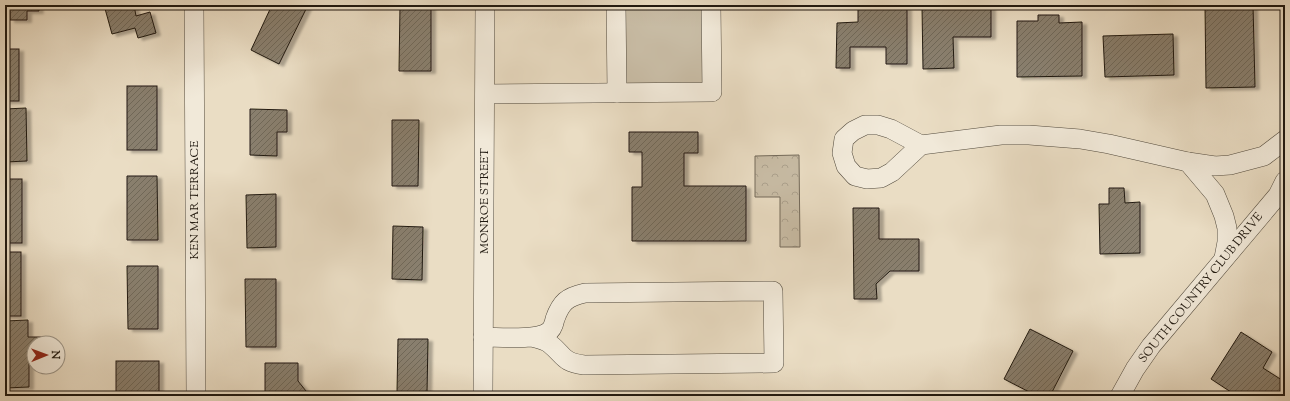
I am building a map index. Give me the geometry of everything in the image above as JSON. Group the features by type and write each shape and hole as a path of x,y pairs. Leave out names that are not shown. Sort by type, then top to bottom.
{"street":[{"name":"KEN MAR TERRACE","path":"194,5 196,396"},
{"name":"MONROE STREET","path":"483,396 485,5"},
{"path":"616,5 617,93"},
{"path":"485,94 712,92 711,5"},
{"path":"921,145 1001,136 1029,135 1080,139 1188,162 1215,166 1247,162 1264,156 1285,140"},
{"path":"1188,162 1215,194 1224,216 1227,235 1224,258"},
{"name":"SOUTH COUNTRY CLUB DRIVE","path":"1120,396 1135,369 1151,346 1278,195 1285,181"},
{"path":"484,338 542,336 549,332 554,324 560,307 566,300 576,295 585,293 774,292 774,363 584,365 565,360 549,343 532,337"},
{"path":"1135,369 1136,396"}],"green space":[{"path":"616,5 711,5 712,92 617,93"},
{"path":"799,155 800,247 780,247 780,197 755,197 755,156"}],"building":[{"path":"5,5 38,5 39,11 27,11 27,20 10,20 10,11 5,11"},
{"path":"104,5 134,5 136,16 150,12 156,33 138,38 135,28 112,34"},
{"path":"272,5 308,5 279,64 251,50"},
{"path":"400,5 431,5 431,71 399,71"},
{"path":"1253,5 1255,87 1206,88 1205,6"},
{"path":"991,6 991,37 953,37 954,68 923,69 922,7"},
{"path":"858,7 907,7 907,64 886,64 886,47 850,47 850,68 836,68 837,23 858,22"},
{"path":"1038,15 1059,15 1059,23 1082,22 1082,76 1017,77 1017,21 1038,21"},
{"path":"1173,34 1174,75 1105,77 1103,36"},
{"path":"5,49 19,49 19,101 5,101"},
{"path":"127,86 157,86 157,150 127,150"},
{"path":"26,108 27,161 5,162 5,109"},
{"path":"250,109 287,110 287,132 277,132 277,156 250,155"},
{"path":"392,120 419,120 418,186 392,186"},
{"path":"629,132 698,132 698,153 684,153 684,186 746,186 746,241 632,241 632,187 642,187 642,152 629,152"},
{"path":"127,176 157,176 158,240 127,240"},
{"path":"5,179 22,179 22,243 5,243"},
{"path":"1109,188 1124,188 1125,203 1140,202 1140,253 1100,254 1099,204 1109,204"},
{"path":"276,194 276,247 247,248 246,195"},
{"path":"853,208 879,208 879,239 919,239 919,271 890,271 876,284 877,299 854,299"},
{"path":"393,226 423,227 422,280 392,279"},
{"path":"5,252 21,252 21,316 5,316"},
{"path":"127,266 158,266 158,329 128,329"},
{"path":"245,279 276,279 276,347 246,347"},
{"path":"28,320 28,335 26,335 26,375 29,375 29,387 5,388 5,321"},
{"path":"1030,329 1073,351 1050,396 1037,396 1004,379"},
{"path":"1241,332 1272,352 1263,368 1285,382 1284,396 1237,396 1211,379"},
{"path":"398,339 428,339 427,393 397,392"},
{"path":"116,361 159,361 159,396 116,396"},
{"path":"265,363 298,363 298,381 310,396 265,396"}]}
